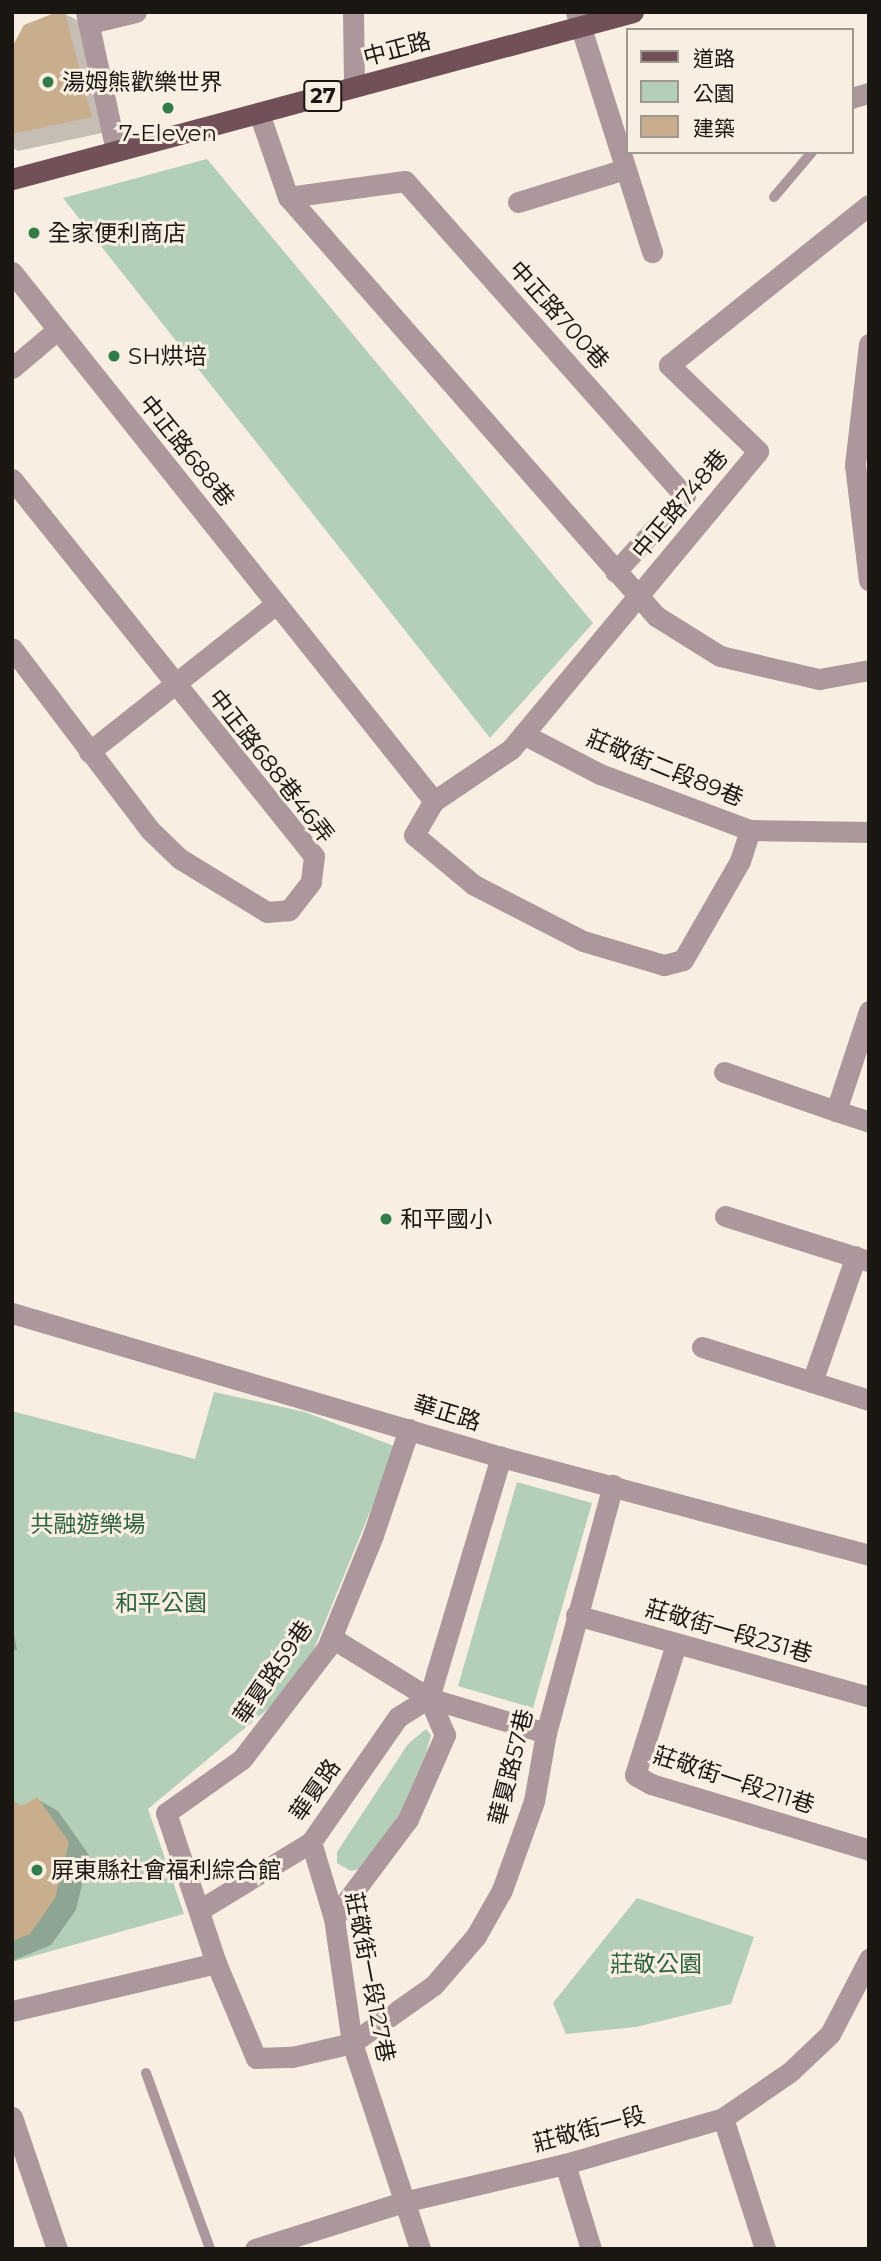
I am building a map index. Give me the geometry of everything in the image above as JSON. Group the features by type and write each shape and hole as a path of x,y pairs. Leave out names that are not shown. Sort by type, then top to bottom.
{"main road":[{"name":"中正路","path":"12,179 354,87 578,19 633,12"}],"street":[{"path":"116,152 88,18 136,12"},
{"path":"353,12 354,87"},
{"path":"578,19 652,252"},
{"path":"259,113 288,197 656,616 720,656 819,679 869,670"},
{"path":"518,202 625,169"},
{"name":"中正路700巷","path":"288,197 405,181 685,496 615,572"},
{"name":"中正路748巷","path":"414,835 434,801 511,748 758,451 669,365 869,205"},
{"name":"中正路688巷","path":"12,272 434,801"},
{"path":"12,368 57,330"},
{"path":"869,344 855,465 869,580"},
{"name":"中正路688巷46弄","path":"12,479 174,685 314,856 311,882 289,910 267,912 179,858 150,830 12,648"},
{"path":"89,752 276,604"},
{"name":"莊敬街二段89巷","path":"523,734 600,774 750,830 869,832"},
{"name":"莊敬街二段89巷","path":"414,835 474,885 583,941 664,965 682,960 740,861 750,830"},
{"path":"836,1111 869,1012"},
{"path":"724,1072 869,1122"},
{"path":"725,1216 862,1259 812,1382"},
{"name":"華正路","path":"12,1313 501,1457 869,1555"},
{"path":"702,1347 869,1400"},
{"name":"華夏路59巷","path":"201,1909 166,1813 242,1759 288,1703 332,1638 373,1535 408,1429"},
{"path":"334,1918 408,1819 445,1735 429,1698 501,1457"},
{"name":"華夏路57巷","path":"352,2043 434,1985 476,1936 502,1890 534,1801 546,1733 613,1485"},
{"name":"莊敬街一段231巷","path":"576,1615 869,1697"},
{"path":"332,1638 429,1698 546,1733"},
{"name":"莊敬街一段211巷","path":"676,1644 635,1775 650,1784 869,1850"},
{"name":"華夏路","path":"201,1909 311,1842 398,1717 429,1698"},
{"name":"莊敬街一段127巷","path":"311,1842 334,1918 352,2043 403,2203 421,2249"},
{"path":"201,1909 216,1963 256,2058 292,2057 352,2043"},
{"name":"莊敬街一段","path":"255,2249 403,2203 565,2164 723,2118 790,2072 830,2034 869,1958"},
{"path":"12,2011 216,1963"},
{"path":"12,2117 57,2249"},
{"path":"723,2118 765,2249"},
{"path":"565,2164 591,2249"}],"lane":[{"path":"774,197 810,154"},
{"path":"146,2073 210,2249"}],"green space":[{"path":"207,159 593,623 490,738 63,198"},
{"name":"和平公園","path":"214,1392 305,1412 394,1446 380,1487 314,1649 270,1707 148,1809 184,1914 12,1962 12,1411 195,1459"},
{"path":"517,1482 592,1503 533,1708 458,1686"},
{"path":"426,1729 431,1735 426,1753 400,1813 360,1869 351,1871 337,1863 337,1852 408,1744"},
{"name":"莊敬公園","path":"637,1898 754,1937 731,2004 636,2027 566,2034 553,2003"}],"building":[{"name":"湯姆熊歡樂世界","path":"57,12 65,12 92,117 12,134 12,47 24,25"},
{"name":"屏東縣社會福利綜合館","path":"37,1797 69,1842 55,1898 30,1934 12,1941 12,1800 22,1806"}],"place":[{"name":"湯姆熊歡樂世界","path":"48,82"},
{"name":"7-Eleven","path":"168,108"},
{"name":"全家便利商店","path":"34,233"},
{"name":"SH烘培","path":"114,356"},
{"name":"和平國小","path":"386,1219"},
{"name":"屏東縣社會福利綜合館","path":"37,1870"}],"park label":[{"name":"共融遊樂場","path":"88,1524"}]}
